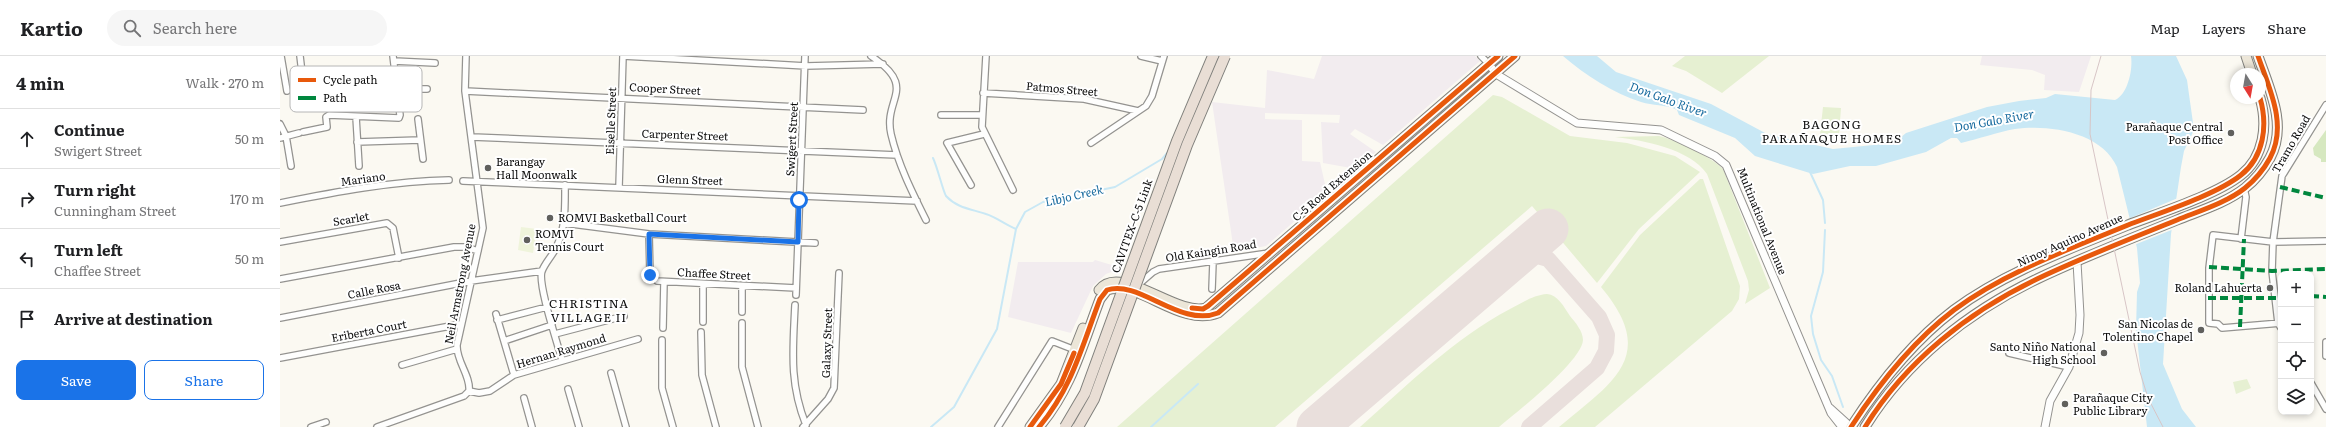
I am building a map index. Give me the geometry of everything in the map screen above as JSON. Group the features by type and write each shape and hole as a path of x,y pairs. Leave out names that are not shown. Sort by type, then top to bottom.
{"highway":[{"name":"CAVITEX–C-5 Link","path":"1066,427 1085,393 1177,141 1213,56"},
{"name":"CAVITEX–C-5 Link","path":"1078,427 1094,399 1187,145 1225,56"}],"main road":[{"name":"C-5 Road Extension","path":"1030,427 1061,384 1094,298 1102,286 1115,282 1136,287 1178,304 1205,308 1272,252 1498,56"},
{"name":"C-5 Road Extension","path":"1039,427 1055,406 1071,380 1100,300 1107,290 1116,289 1134,292 1172,309 1192,314 1208,316 1218,313 1515,56"},
{"path":"2246,56 2250,68"},
{"name":"Ninoy Aquino Avenue","path":"1865,427 1896,386 1934,345 1962,322 1997,300 2077,262 2209,206 2244,188 2263,170 2276,142 2278,126 2270,90 2258,56"},
{"path":"2266,91 2270,90"},
{"name":"Ninoy Aquino Avenue","path":"1851,427 1884,380 1905,356 1954,310 1990,288 2032,266 2125,226 2205,195 2241,176 2260,152 2264,126 2261,104"},
{"path":"1990,288 1997,300"}],"street":[{"path":"281,56 287,92"},
{"path":"300,56 301,66"},
{"name":"Neil Armstrong Avenue","path":"466,56 466,91 483,228 461,324 457,349 469,385 469,391"},
{"path":"623,56 806,66 883,64"},
{"name":"Eiselle Street","path":"619,187 623,56"},
{"name":"Swigert Street","path":"796,295 799,195 806,66 805,56"},
{"path":"871,56 883,64 893,75 897,90 890,124 896,155 926,220"},
{"path":"986,56 982,115 984,134 1013,190"},
{"path":"1091,143 1146,106 1152,96 1163,59 1141,56"},
{"name":"Multinational Avenue","path":"1481,56 1496,74 1578,123 1661,130 1715,156 1726,165 1831,413 1842,427"},
{"path":"394,58 435,63"},
{"path":"422,90 427,90"},
{"name":"Cooper Street","path":"466,91 622,97 864,110"},
{"name":"Patmos Street","path":"983,93 1084,99 1138,111"},
{"name":"Tramo Road","path":"2278,312 2272,271 2273,242 2282,176 2326,106"},
{"path":"283,137 327,127 328,115 399,118 400,112"},
{"path":"941,115 982,115"},
{"path":"356,117 359,166"},
{"path":"418,120 423,159"},
{"path":"280,124 291,166"},
{"path":"971,185 948,142 984,134"},
{"name":"Carpenter Street","path":"472,137 896,155"},
{"path":"357,142 420,140"},
{"name":"Mariano","path":"280,203 326,194 407,183 449,180"},
{"name":"Glenn Street","path":"464,181 477,180 916,201"},
{"path":"562,360 542,290 542,271 557,247 564,223 566,185"},
{"path":"2241,239 2246,197 2244,188"},
{"name":"Scarlet","path":"280,242 387,223 393,228 399,258"},
{"path":"564,223 649,234 815,243"},
{"name":"Chaffee Street","path":"649,234 650,275 652,279 664,282 796,288"},
{"path":"2278,325 2222,328 2218,324 2209,323 2209,268 2213,236 2273,242 2326,241"},
{"path":"280,279 454,247 466,247 478,251"},
{"name":"Old Kaingin Road","path":"1136,287 1152,272 1159,269 1272,252"},
{"path":"1212,289 1213,262"},
{"path":"2044,427 2050,401 2069,367 2079,333 2080,315 2077,262"},
{"name":"Calle Rosa","path":"280,318 471,281 542,271"},
{"name":"Galaxy Street","path":"805,426 825,402 834,388 839,273"},
{"path":"662,328 664,282"},
{"path":"703,284 703,322"},
{"path":"742,286 742,312"},
{"path":"795,305 792,368 794,385 805,426"},
{"path":"514,375 496,317 547,307"},
{"path":"555,334 624,316"},
{"path":"742,323 742,367 758,427"},
{"name":"Eriberta Court","path":"280,358 461,324"},
{"path":"504,341 552,326"},
{"path":"702,332 702,375 716,427"},
{"name":"Hernan Raymond","path":"469,391 479,393 490,391 514,375 638,339"},
{"path":"662,340 662,388 673,427"},
{"path":"998,427 1052,340 1075,350"},
{"path":"2326,342 2326,356"},
{"path":"402,365 457,349"},
{"path":"2009,352 2069,367"},
{"path":"611,373 626,427"},
{"path":"2314,388 2326,409"},
{"path":"568,389 579,427"},
{"path":"376,427 464,396 469,391"},
{"path":"524,398 532,427"},
{"name":"Multinational Avenue","path":"1830,408 1851,427"},
{"path":"311,427 326,422"}],"shaded area":[{"path":"1322,56 1475,56 1480,61 1383,145 1355,129 1350,134 1376,152 1352,172 1351,168 1323,163 1321,122 1339,123 1340,115 1265,113 1265,119 1302,120 1302,161 1320,162 1327,193 1266,246 1234,252 1212,102 1265,108 1267,70 1314,79"},
{"path":"1982,56 2091,56 2079,92 2044,90 2045,75 2032,70 1980,65"},
{"path":"1095,260 1122,268 1106,274 1093,286 1071,333 1008,317 1018,262 1093,262"}],"green space":[{"path":"1685,56 1769,56 1722,93 1686,71 1672,66"},
{"path":"1493,95 1502,97 1570,136 1627,143 1675,156 1700,172 1639,229 1597,283 1532,206 1275,427 1117,427"},
{"path":"1823,107 1841,108 1839,135 1820,134"},
{"path":"2326,130 2326,162 2321,162 2321,159 2314,155 2313,148"},
{"path":"1659,136 1692,149 1718,164 1723,169 1770,288 1745,304 1749,290 1748,281 1707,174 1699,165 1678,152 1652,143 1615,137"},
{"path":"1700,179 1703,179 1740,286 1739,299 1732,311 1595,427 1559,427 1596,396 1611,381 1622,366 1627,350 1626,332 1618,311 1601,287 1640,235"},
{"name":"ROMVI Tennis Court","path":"521,227 537,229 533,253 518,250"},
{"path":"1547,294 1551,295 1560,302 1582,333 1583,340 1580,349 1561,373 1499,427 1360,427 1450,348 1469,334 1523,302 1537,296"},
{"path":"2247,379 2251,388 2236,394 2233,382"}],"water":[{"path":"1563,56 1597,56 1616,72 1711,104 1767,134 1833,149 1894,143 1906,133 1987,107 2046,98 2055,94 2115,100 2120,97 2129,81 2131,56 2176,56 2187,80 2194,130 2184,151 2171,234 2163,364 2182,409 2196,427 2147,427 2136,330 2137,292 2140,283 2137,248 2117,167 2110,155 2087,138 2073,133 2043,128 2015,129 1961,143 1957,138 1951,138 1926,152 1876,166 1850,166 1813,174 1755,156 1735,138 1679,115 1677,110 1646,103 1620,94 1590,77"}],"pier":[{"path":"2178,198 2174,229 2134,245 2128,219"}],"waterway":[{"name":"Libjo Creek","path":"1192,117 1198,107"},
{"name":"Libjo Creek","path":"931,427 954,407 997,329 1016,229 1025,212 1043,202 1115,187 1162,159 1168,152"},
{"path":"933,158 946,196 950,200 964,208 990,215 1016,229"},
{"name":"Don Galo River","path":"1810,172 1823,200 1825,223"},
{"name":"Don Galo River","path":"1825,230 1823,272 1811,316 1813,334 1821,360 1832,376 1843,407"},
{"path":"1151,427 1198,384"}],"taxiway":[{"path":"1505,265 1531,254 1548,259 1599,317 1607,335 1606,351 1597,368 1529,427"}],"runway":[{"path":"1317,427 1548,229"}],"tram line":[{"path":"2101,56 2091,90 2090,134 2140,372 2148,398 2163,427"}],"marked path":[{"path":"2280,187 2326,198"},
{"path":"2240,327 2244,239"},
{"path":"2209,267 2272,271 2326,269"},
{"path":"2314,296 2326,297"},
{"path":"2208,298 2278,298"}],"cycle path":[{"path":"1192,308 1203,309 1208,306 1498,56"},
{"path":"1039,427 1060,397 1068,382 1100,299 1107,290 1119,288 1132,291 1189,314 1204,316 1218,313 1515,56"},
{"path":"1865,427 1881,403 1919,360 1963,323 1987,307 2011,292 2037,279 2124,241 2203,210 2229,198 2245,188 2262,170 2270,158 2275,145 2277,133 2275,107 2258,56"},
{"path":"1851,427 1885,379 1911,349 1939,322 1974,296 2038,262 2217,190 2241,175 2249,168 2255,159 2262,140 2264,119 2261,104"},
{"path":"1030,427 1061,384 1074,353"}],"place":[{"name":"Parañaque Central Post Office","path":"2231,133"},
{"name":"Barangay Hall Moonwalk","path":"488,168"},
{"name":"ROMVI Basketball Court","path":"550,218"},
{"name":"ROMVI Tennis Court","path":"527,240"},
{"name":"Roland Lahuerta","path":"2270,288"},
{"name":"San Nicolas de Tolentino Chapel","path":"2201,330"},
{"name":"Santo Niño National High School","path":"2104,353"},
{"name":"Parañaque City Public Library","path":"2065,404"}],"district":[{"name":"BAGONG PARAÑAQUE HOMES","path":"1832,132"},
{"name":"CHRISTINA VILLAGE II","path":"589,311"}],"route":[{"path":"650,275 649,234 798,242 799,200"}]}
